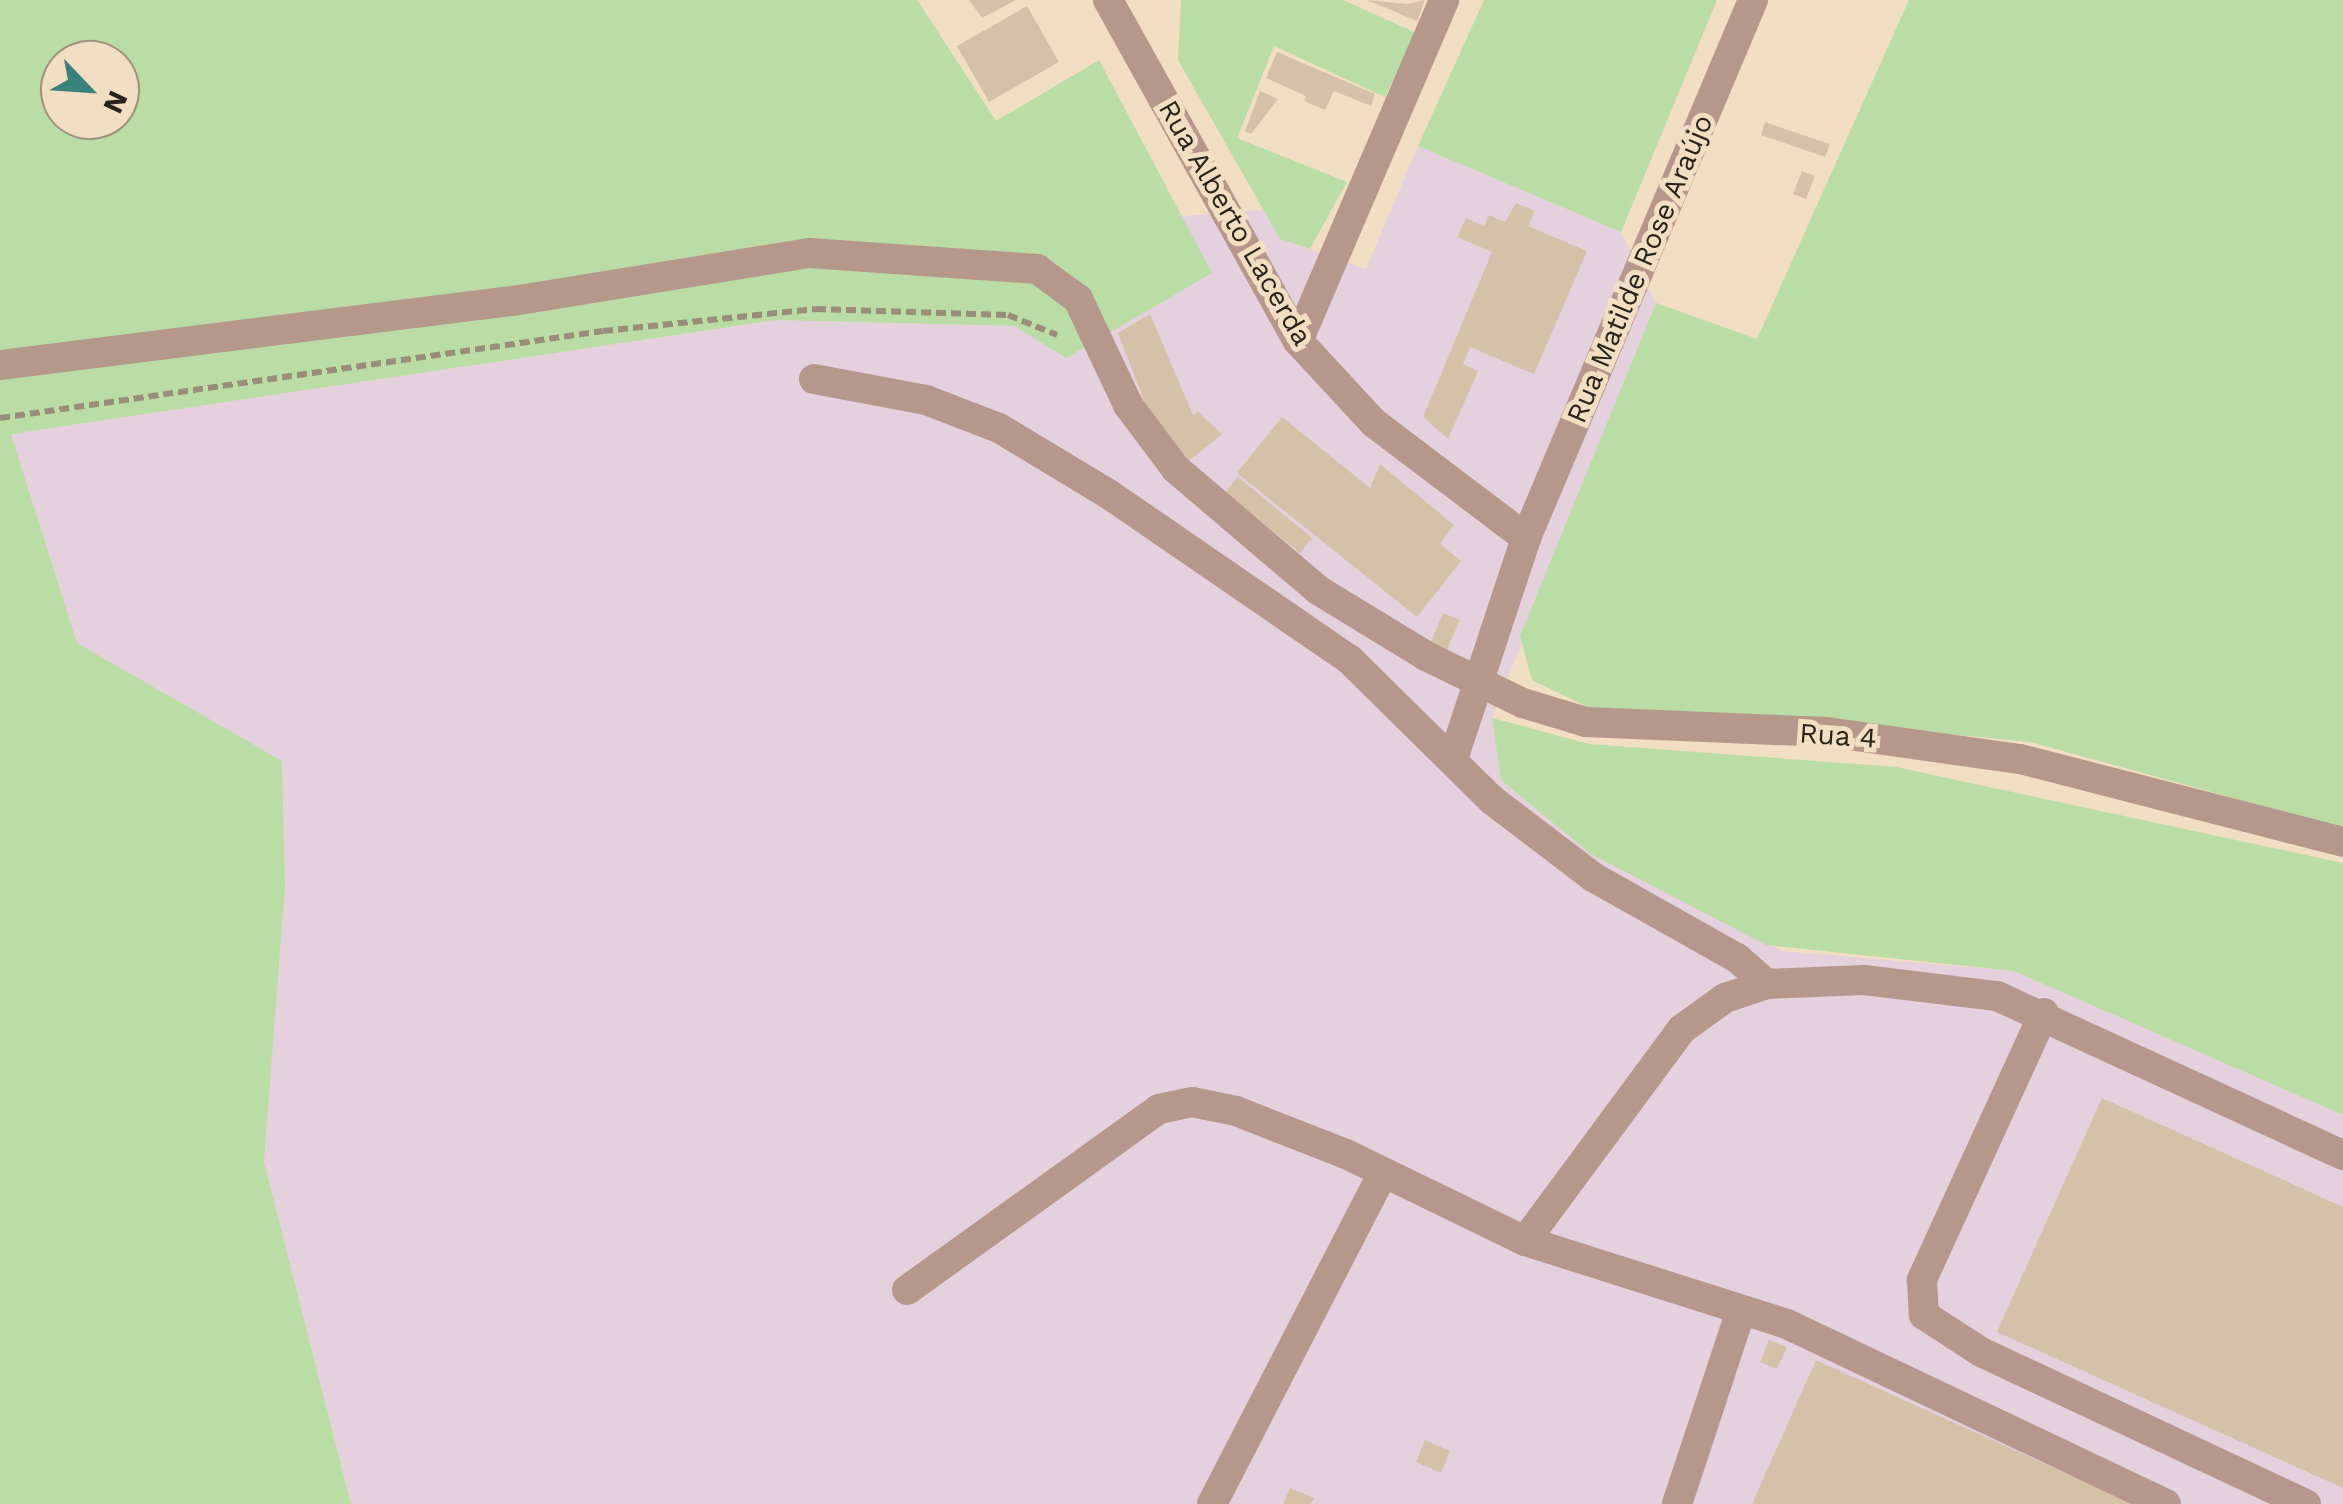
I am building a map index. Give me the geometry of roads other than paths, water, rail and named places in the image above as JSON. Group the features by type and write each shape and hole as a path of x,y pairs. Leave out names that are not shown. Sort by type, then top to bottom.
{"street":[{"name":"Rua Alberto Lacerda","path":"1108,0 1298,341 1374,423 1526,538"},
{"path":"1126,30 1140,0"},
{"path":"1298,341 1444,0"},
{"name":"Rua Matilde Rose Araújo","path":"1526,538 1753,0"},
{"name":"Rua 4","path":"0,365 518,300 809,252 1038,269 1078,299 1128,406 1176,469 1318,590 1426,656 1523,703 1586,722 1827,732 2020,759 2343,842"},
{"path":"814,379 926,400 999,428 1265,596 1349,659 1492,800 1593,877 1737,958 1767,984"},
{"path":"1454,759 1526,538"},
{"path":"1525,1241 1682,1029 1725,998 1767,984 1864,980 1949,986 2044,1013 2343,1154"},
{"path":"2044,1013 1922,1280 1924,1315 1981,1352 2306,1504"},
{"path":"907,1290 1159,1109 1192,1102 1236,1112 1383,1172 1525,1241 1859,1355 2166,1504"},
{"path":"1212,1504 1383,1172"},
{"path":"1678,1504 1742,1312"}]}
